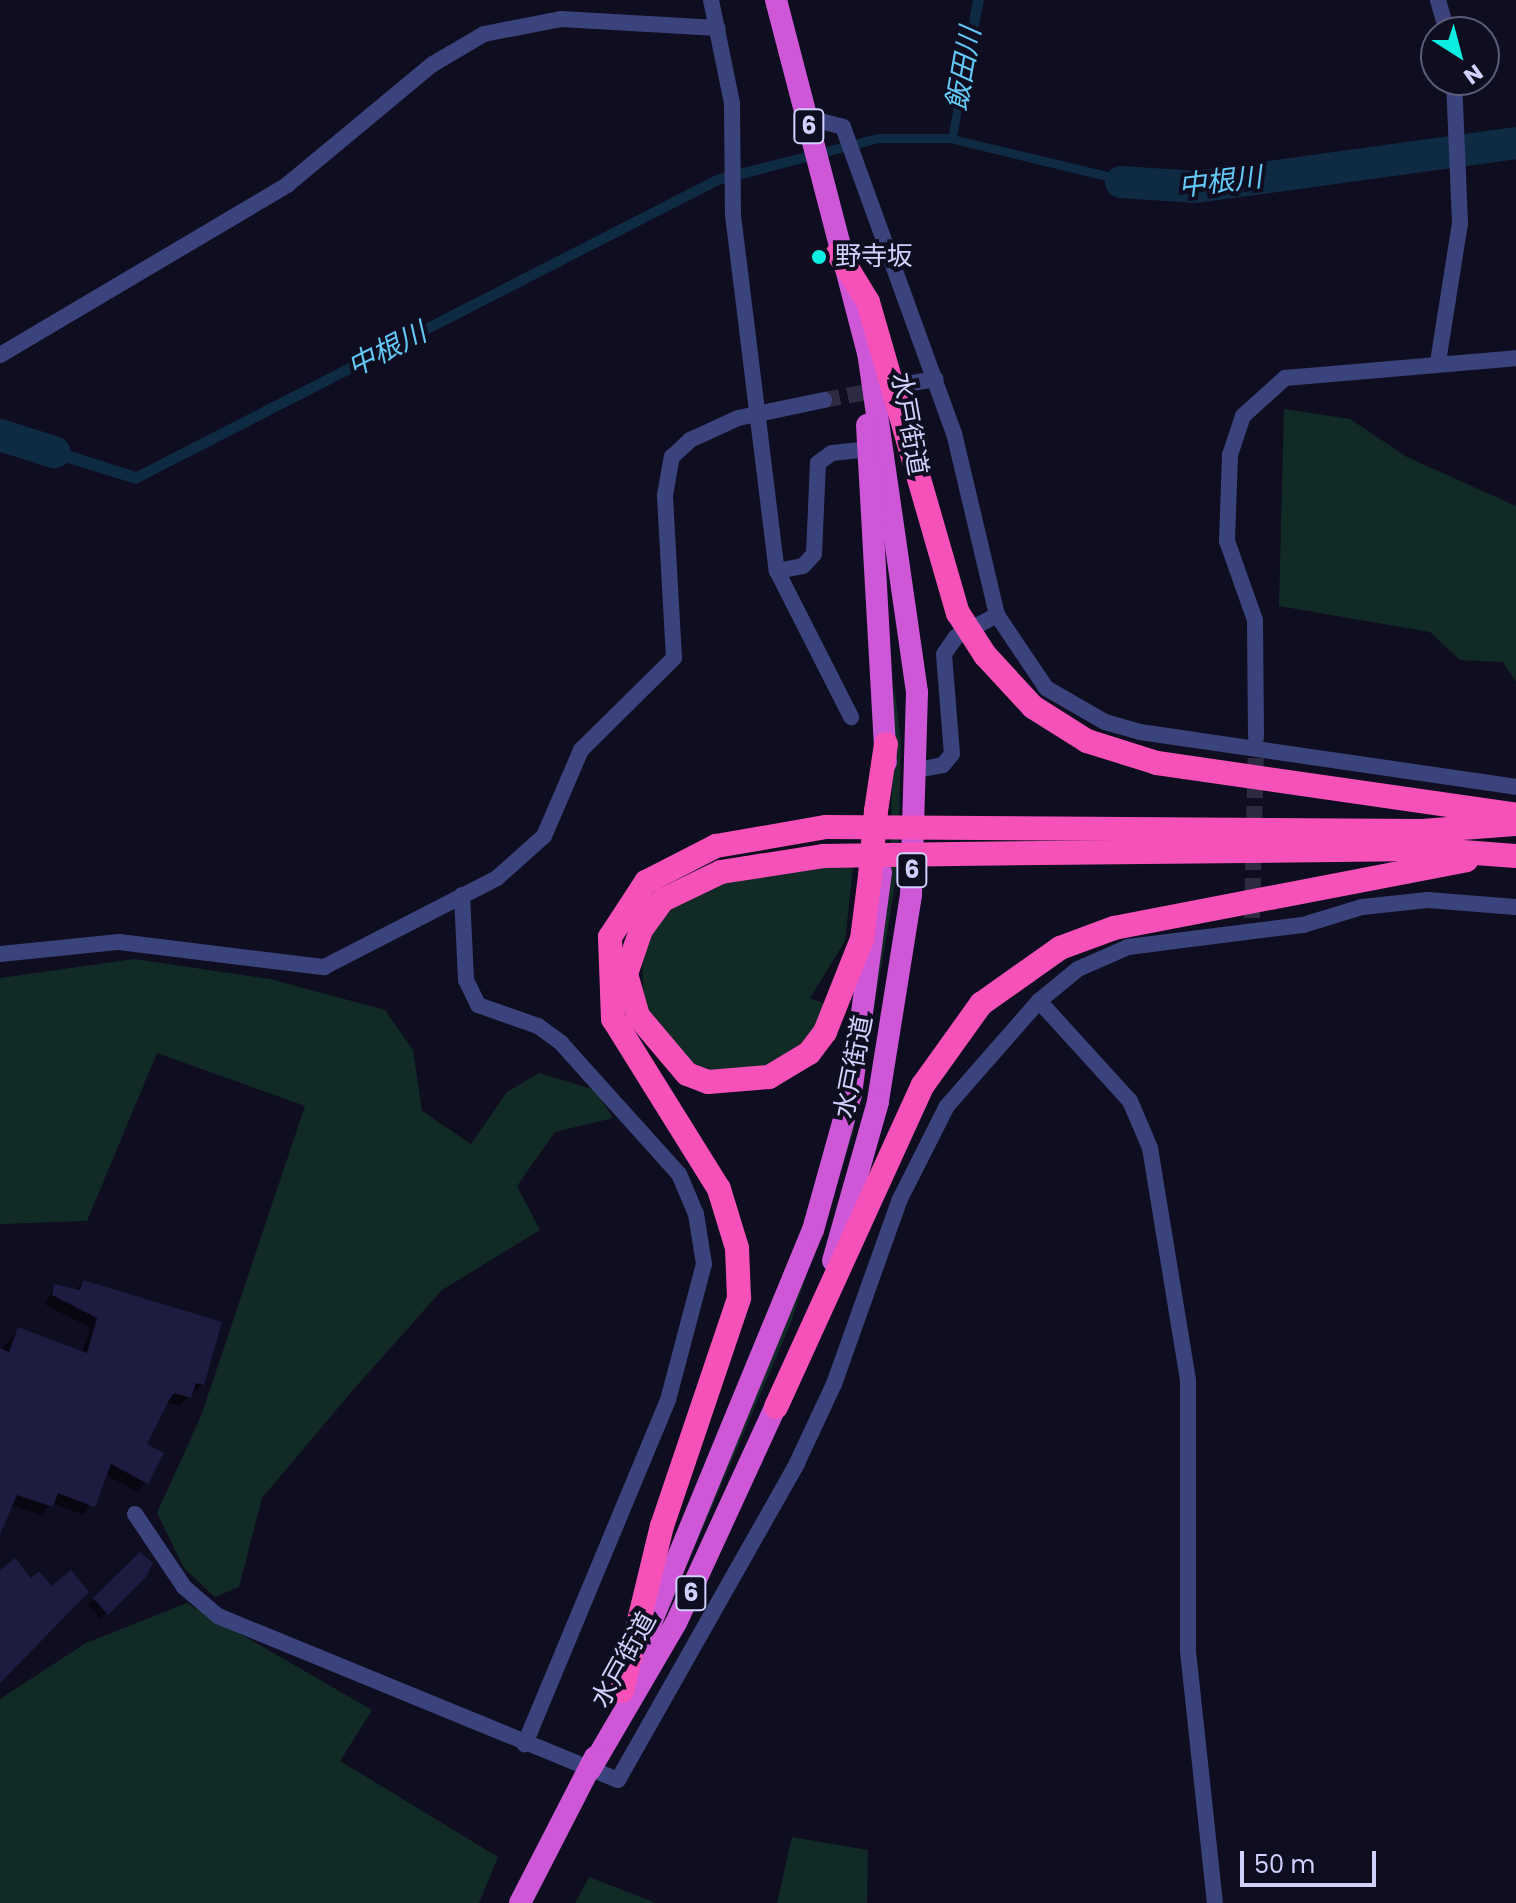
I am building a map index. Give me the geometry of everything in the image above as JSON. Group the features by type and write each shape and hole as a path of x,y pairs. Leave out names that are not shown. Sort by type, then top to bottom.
{"highway":[{"name":"水戸街道","path":"590,1770 780,1317 833,1162 874,959 886,744 870,449 855,321 808,118 776,0"},
{"path":"838,253 868,302 916,489 967,627 1033,707 1119,753 1273,784 1516,815"},
{"name":"水戸街道","path":"520,1903 590,1770 676,1623 776,1407 838,1248 878,1102 911,895 917,692 892,487 868,352 855,321"},
{"path":"886,744 862,939 825,1032 809,1053 769,1077 708,1082 687,1074 658,1046 630,997 626,974 641,930 663,900 692,882 763,861 823,856 954,854 1516,856"},
{"path":"622,1691 662,1526 739,1298 737,1248 719,1189 618,1037 606,986 610,937 646,882 674,863 716,846 826,827 1422,831 1516,824"},
{"path":"776,1407 923,1085 981,1004 1060,948 1114,928 1488,855"}],"street":[{"path":"711,0 718,28 777,571 851,717"},
{"path":"0,355 287,185 433,64 484,34 561,19 718,28"},
{"path":"1438,362 1460,223 1454,96"},
{"path":"808,118 843,127 936,379 997,615 1046,688 1105,722 1337,766 1516,787"},
{"path":"1256,736 1255,620 1227,541 1230,455 1243,416 1285,378 1438,362 1516,358"},
{"path":"907,384 936,379"},
{"path":"0,954 119,942 308,969 360,953 497,878 536,845 581,750 666,672 674,658 665,495 672,457 690,440 760,413 824,400"},
{"path":"777,571 803,566 814,554 818,463 832,453 870,449"},
{"path":"917,770 943,765 952,754 944,654 956,637 997,615"},
{"path":"462,895 464,967 478,1005 538,1026 561,1043 679,1174 696,1214 704,1264 668,1400 525,1744"},
{"path":"135,1514 184,1587 218,1616 618,1780 672,1676 729,1592 834,1384 900,1199 947,1106 1039,1001 1113,950 1428,900 1516,907"},
{"path":"1039,1001 1130,1101 1150,1148 1188,1381 1188,1651 1215,1903"}],"green space":[{"path":"1284,409 1350,419 1407,457 1516,506 1516,682 1503,662 1460,660 1430,632 1279,606"},
{"path":"894,684 901,743 898,867 853,1134 790,1325 663,1621 827,1202 890,867"},
{"path":"853,867 845,941 810,998 830,1006 804,1042 765,1066 714,1071 690,1062 644,1007 642,956 658,922 685,896 764,869"},
{"path":"134,959 270,979 385,1010 413,1050 422,1111 471,1144 507,1092 539,1073 595,1090 613,1118 555,1132 517,1186 540,1230 442,1290 353,1390 262,1498 239,1587 215,1597 184,1568 157,1513 201,1416 305,1106 157,1053 87,1221 0,1224 0,978"},
{"path":"187,1603 372,1710 340,1761 498,1857 479,1903 0,1903 0,1699 86,1643"},
{"path":"792,1837 868,1850 867,1903 777,1903"},
{"path":"589,1877 656,1903 575,1903"}],"water":[{"name":"飯田川","path":"973,0 984,0 957,136 1162,185 1160,194 950,143 879,143 719,185 136,484 9,445 15,433 136,472 716,175 878,134 949,134"}],"building":[{"path":"83,1280 222,1322 204,1385 196,1383 191,1398 174,1393 169,1400 147,1444 164,1453 148,1484 111,1464 95,1507 58,1493 53,1507 17,1495 0,1535 0,1348 9,1352 18,1327 87,1353 97,1318 52,1295 54,1284 80,1290"},
{"path":"140,1552 153,1563 146,1577 108,1615 93,1598"},
{"path":"15,1558 31,1578 39,1571 52,1586 71,1570 89,1592 0,1683 0,1570"}],"waterway":[{"name":"中根川","path":"1121,182 1196,187 1516,143"},
{"name":"中根川","path":"0,435 54,452"}],"tunnel":[{"path":"824,400 882,389"},
{"path":"1252,918 1256,738"}],"place":[{"name":"野寺坂","path":"819,257"}]}
